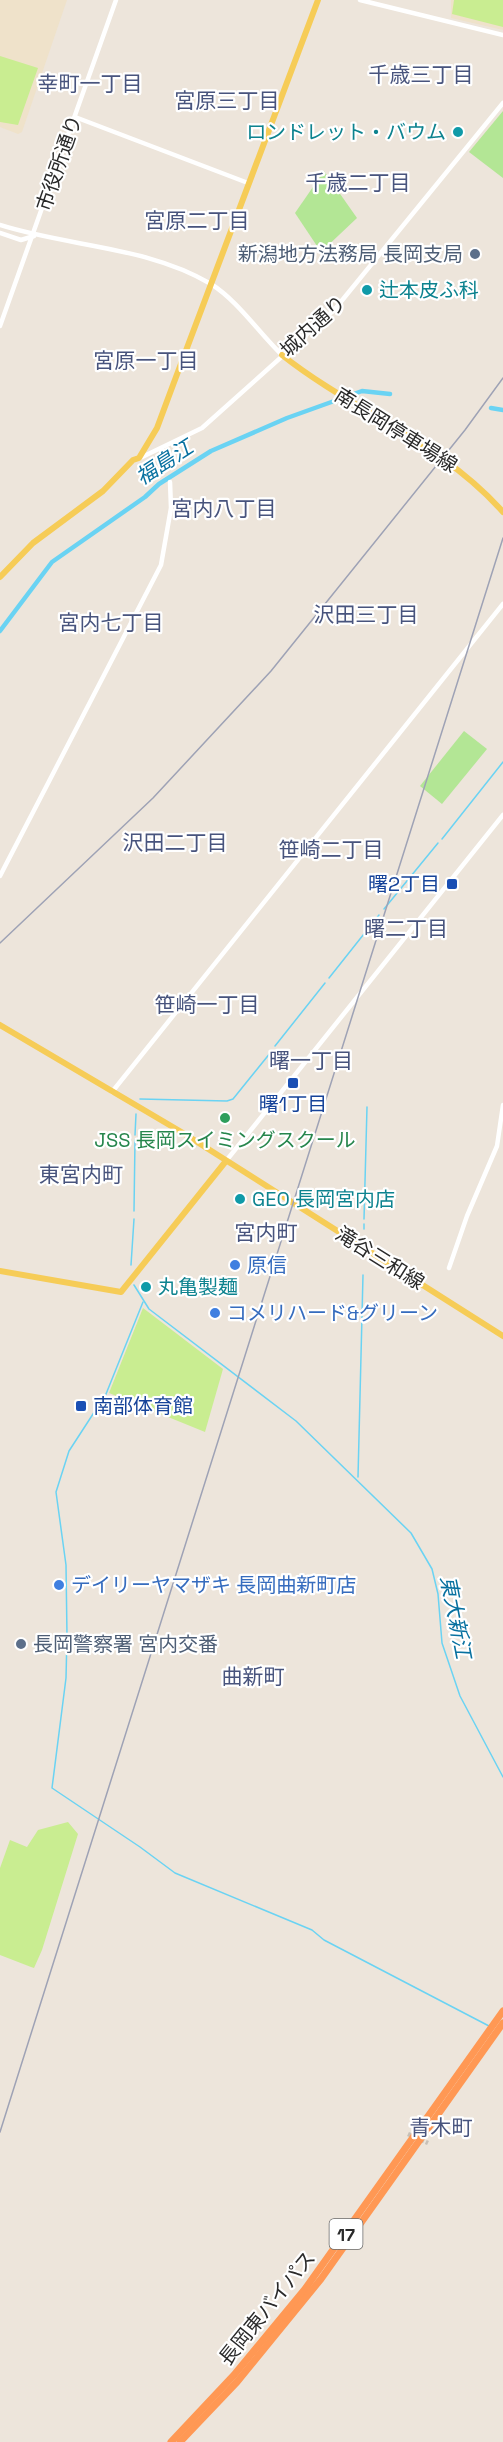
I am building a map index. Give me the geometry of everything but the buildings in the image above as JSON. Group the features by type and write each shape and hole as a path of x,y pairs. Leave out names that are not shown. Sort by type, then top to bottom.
{"highway":[{"name":"長岡東バイパス","path":"171,2442 234,2375 305,2289 503,2011"},
{"name":"長岡東バイパス","path":"180,2442 237,2382 302,2303 503,2023"}],"main road":[{"path":"0,577 33,543 103,491 133,460 139,458 157,428 318,0"},
{"name":"南長岡停車場線","path":"282,355 334,390 432,449 476,484 503,512"},
{"name":"滝谷三和線","path":"2,1026 226,1161 503,1336"},
{"path":"0,1271 121,1292 226,1161"}],"street":[{"name":"市役所通り","path":"0,326 34,236 116,0"},
{"path":"360,0 503,35"},
{"name":"城内通り","path":"139,458 202,428 352,290 503,103"},
{"path":"75,117 248,183"},
{"path":"0,225 34,236 95,246 154,260 211,284 226,296 282,355"},
{"path":"0,233 21,240 34,236"},
{"path":"0,876 161,566 171,508 170,482"},
{"path":"111,1092 503,604"},
{"path":"226,1161 503,815"},
{"path":"449,1268 467,1216 497,1146 502,1108"}],"shaded area":[{"path":"0,0 67,0 22,132 18,134 0,127"},
{"path":"451,0 503,0 503,30 451,18"}],"green space":[{"path":"454,0 503,0 503,27 452,14"},
{"path":"0,56 38,68 18,125 0,122"},
{"path":"503,111 503,178 469,152"},
{"path":"324,171 357,218 321,252 295,213"},
{"path":"464,731 487,749 442,804 420,786"},
{"path":"143,1308 223,1369 205,1432 109,1393"},
{"path":"68,1822 78,1834 42,1950 34,1968 0,1955 0,1868 10,1840 27,1847 38,1830"}],"waterway":[{"name":"福島江","path":"0,631 52,562 145,497 159,484 211,451 287,418 362,391 390,394"},
{"name":"福島江","path":"491,408 503,410"},
{"path":"442,839 503,762"},
{"path":"384,909 438,843"},
{"path":"329,978 379,915"},
{"path":"275,1046 325,983"},
{"path":"140,1099 227,1101 233,1099 271,1052"},
{"path":"364,1219 367,1107"},
{"path":"135,1135 136,1114"},
{"path":"134,1211 135,1140"},
{"path":"131,1265 134,1219"},
{"path":"364,1224 364,1229"},
{"path":"358,1477 363,1275"},
{"name":"東大新江","path":"134,1285 149,1309 296,1421 411,1533 432,1569 438,1594 442,1643 460,1696 503,1777"},
{"path":"143,1302 106,1394 69,1451 56,1492 66,1565 67,1636 66,1678 52,1788 175,1873 312,1930 324,1940 489,2026"}],"tunnel":[{"path":"408,2134 428,2143"}],"railway":[{"path":"0,943 153,798 271,671 465,430 503,378"},
{"path":"0,2132 503,538"}],"place":[{"name":"ロンドレット・バウム","path":"458,132"},
{"name":"新潟地方法務局 長岡支局","path":"475,254"},
{"name":"辻本皮ふ科","path":"367,290"},
{"name":"曙2丁目","path":"452,884"},
{"name":"曙1丁目","path":"293,1083"},
{"name":"JSS 長岡スイミングスクール","path":"225,1118"},
{"name":"GEO 長岡宮内店","path":"240,1199"},
{"name":"原信","path":"235,1265"},
{"name":"丸亀製麺","path":"146,1287"},
{"name":"コメリハード&グリーン","path":"215,1313"},
{"name":"南部体育館","path":"81,1406"},
{"name":"デイリーヤマザキ 長岡曲新町店","path":"59,1585"},
{"name":"長岡警察署 宮内交番","path":"21,1644"}],"district":[{"name":"千歳三丁目","path":"421,74"},
{"name":"幸町一丁目","path":"90,83"},
{"name":"宮原三丁目","path":"227,100"},
{"name":"千歳二丁目","path":"358,182"},
{"name":"宮原二丁目","path":"197,220"},
{"name":"宮原一丁目","path":"146,360"},
{"name":"宮内八丁目","path":"224,508"},
{"name":"沢田三丁目","path":"366,614"},
{"name":"宮内七丁目","path":"111,622"},
{"name":"沢田二丁目","path":"175,842"},
{"name":"笹崎二丁目","path":"331,849"},
{"name":"曙二丁目","path":"406,928"},
{"name":"笹崎一丁目","path":"207,1004"},
{"name":"曙一丁目","path":"311,1060"},
{"name":"東宮内町","path":"81,1174"},
{"name":"宮内町","path":"266,1232"},
{"name":"曲新町","path":"253,1676"},
{"name":"青木町","path":"441,2127"}]}
